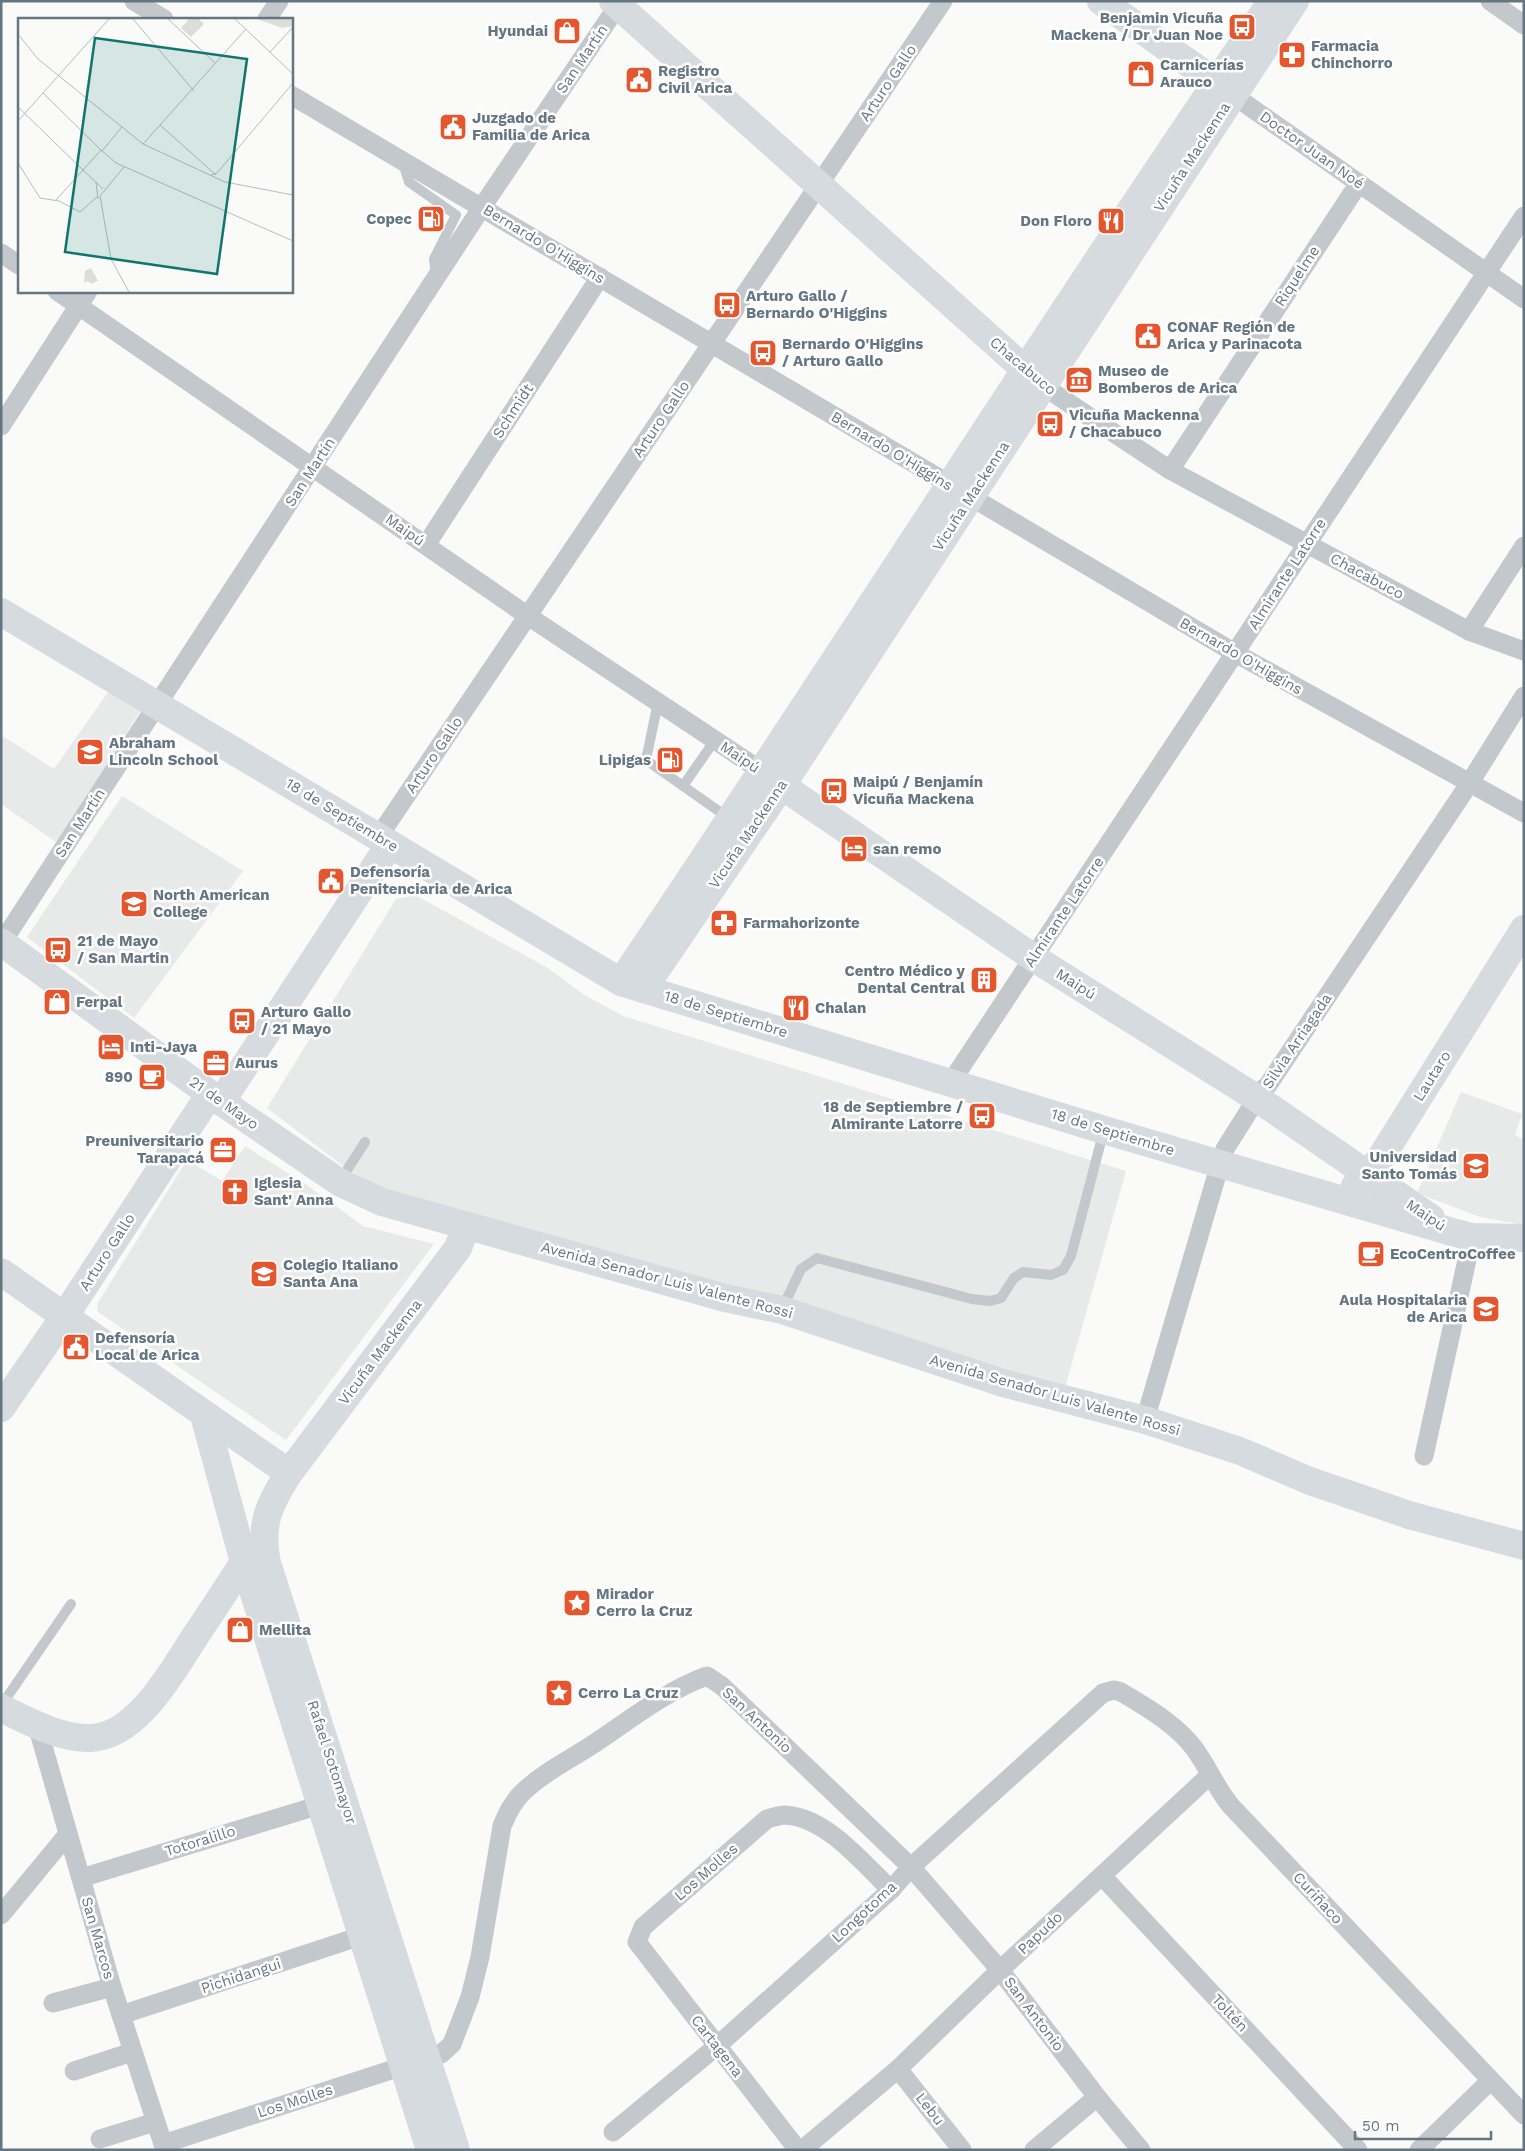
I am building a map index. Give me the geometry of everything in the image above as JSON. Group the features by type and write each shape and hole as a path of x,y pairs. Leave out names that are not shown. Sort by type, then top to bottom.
{"main road":[{"name":"Doctor Juan Noé","path":"1101,1 1225,88"},
{"name":"Vicuña Mackenna","path":"632,986 772,779 1225,88 1272,1"},
{"name":"Vicuña Mackenna","path":"1225,88 1296,1"},
{"name":"Chacabuco","path":"617,3 1034,378"},
{"name":"18 de Septiembre","path":"1,612 632,986 1104,1130 1462,1235 1524,1238"},
{"name":"Vicuña Mackenna","path":"632,986 731,820 772,779"},
{"name":"Maipú","path":"772,779 1034,958 1258,1100 1368,1175 1462,1235"},
{"name":"Arturo Gallo","path":"1,1408 215,1098 384,840"},
{"name":"Lautaro","path":"1318,1193 1343,1191 1352,1188 1368,1175 1524,929"},
{"name":"21 de Mayo","path":"2,943 215,1098 339,1182 382,1202 466,1227"},
{"name":"Vicuña Mackenna","path":"289,1474 458,1248 466,1227"},
{"name":"Avenida Senador Luis Valente Rossi","path":"466,1227 725,1298 782,1310 1003,1383 1146,1420 1240,1451 1310,1481 1409,1515 1524,1546"},
{"path":"1,1272 289,1474"},
{"name":"Rafael Sotomayor","path":"204,1415 244,1562 362,1936 415,2062 456,2150"},
{"name":"Rafael Sotomayor","path":"289,1474 275,1496 265,1521 264,1549 415,2062 430,2150"},
{"path":"1,1707 36,1725 66,1734 91,1738 109,1734 140,1712 155,1696 244,1562 261,1563 266,1566 272,1576"}],"street":[{"path":"134,1 162,18"},
{"path":"268,18 279,1"},
{"name":"Arturo Gallo","path":"384,840 528,616 943,1"},
{"path":"1490,1 1524,25"},
{"name":"San Martín","path":"2,943 617,3"},
{"name":"Doctor Juan Noé","path":"1225,88 1524,299"},
{"name":"Bernardo O'Higgins","path":"292,96 1235,653 1524,813"},
{"name":"Riquelme","path":"1170,470 1359,183"},
{"name":"Almirante Latorre","path":"951,1082 1524,216"},
{"path":"1,253 18,264"},
{"name":"Schmidt","path":"426,544 600,277"},
{"name":"Maipú","path":"62,292 84,298 313,466 528,616 772,779"},
{"path":"1,426 84,298"},
{"name":"Chacabuco","path":"1034,378 1170,470 1470,631 1524,651"},
{"path":"1470,631 1524,546"},
{"name":"Silvia Arriagada","path":"1146,1420 1220,1164 1226,1150 1258,1100 1262,1090 1268,1085 1469,784 1524,696"},
{"path":"1424,1456 1462,1235"},
{"name":"San Antonio","path":"415,2062 441,2054 452,2044 470,1997 480,1957 502,1826 520,1794 695,1680 707,1676 722,1686 911,1867 1000,1970 1097,2097 1141,2150"},
{"name":"Curiñaco","path":"1111,1690 1121,1692 1160,1716 1194,1748 1231,1806 1524,2116"},
{"name":"Longotoma","path":"613,2132 717,2046 890,1890 911,1867 1103,1693 1111,1690"},
{"name":"San Marcos","path":"36,1725 112,1987 164,2147"},
{"name":"Papudo","path":"802,2150 898,2069 1000,1970 1210,1775"},
{"name":"Totoralillo","path":"81,1878 320,1804"},
{"name":"Los Molles","path":"637,1942 643,1927 766,1819 784,1815 816,1823 841,1842 890,1890"},
{"path":"1,1916 68,1834"},
{"name":"Toltén","path":"1102,1876 1358,2150"},
{"name":"Pichidangui","path":"121,2015 362,1936"},
{"name":"Cartagena","path":"637,1942 798,2150"},
{"path":"53,2003 112,1987"},
{"path":"74,2071 132,2052"},
{"name":"Los Molles","path":"164,2147 415,2062"},
{"name":"Lebu","path":"898,2069 962,2150"},
{"path":"1419,2150 1490,2081"},
{"path":"1034,2150 1097,2097"},
{"path":"100,2138 155,2122"}],"lane":[{"path":"402,162 409,182 456,215 434,259 436,278"},
{"path":"658,702 646,760 731,820"},
{"path":"683,786 715,740"},
{"path":"782,1310 801,1269 817,1258 990,1301 1001,1298 1014,1278 1023,1272 1051,1275 1063,1270 1072,1256 1104,1130"},
{"path":"339,1182 365,1142"},
{"path":"1,1707 71,1604"}],"shaded area":[{"name":"Abraham Lincoln School","path":"111,688 141,710 93,789 56,842 1,804 1,735 54,769"},
{"name":"North American College","path":"122,796 243,871 134,1018 27,937"},
{"path":"415,895 548,968 583,994 623,1016 1126,1171 1061,1402 422,1211 347,1169 267,1108 396,899"},
{"name":"Universidad Santo Tomás","path":"1461,1092 1522,1114 1515,1135 1524,1140 1524,1225 1480,1217 1417,1193"},
{"name":"Colegio Italiano Santa Ana","path":"245,1146 307,1185 363,1226 434,1244 286,1440 98,1312 97,1304 187,1160 222,1181"}],"place":[{"name":"Benjamin Vicuña Mackena / Dr Juan Noe","path":"1242,27"},
{"name":"Hyundai","path":"567,31"},
{"name":"Farmacia Chinchorro","path":"1292,55"},
{"name":"Carnicerías Arauco","path":"1141,74"},
{"name":"Registro Civil Arica","path":"639,80"},
{"name":"Juzgado de Familia de Arica","path":"453,127"},
{"name":"Copec","path":"431,219"},
{"name":"Don Floro","path":"1111,221"},
{"name":"Arturo Gallo / Bernardo O'Higgins","path":"727,305"},
{"name":"CONAF Región de Arica y Parinacota","path":"1148,336"},
{"name":"Bernardo O'Higgins / Arturo Gallo","path":"763,353"},
{"name":"Museo de Bomberos de Arica","path":"1079,380"},
{"name":"Vicuña Mackenna / Chacabuco","path":"1050,424"},
{"name":"Abraham Lincoln School","path":"90,752"},
{"name":"Lipigas","path":"670,760"},
{"name":"Maipú / Benjamín Vicuña Mackena","path":"834,791"},
{"name":"san remo","path":"854,849"},
{"name":"Defensoría Penitenciaria de Arica","path":"331,881"},
{"name":"North American College","path":"134,904"},
{"name":"Farmahorizonte","path":"724,923"},
{"name":"21 de Mayo / San Martin","path":"58,950"},
{"name":"Centro Médico y Dental Central","path":"984,980"},
{"name":"Ferpal","path":"57,1002"},
{"name":"Chalan","path":"796,1008"},
{"name":"Arturo Gallo / 21 Mayo","path":"242,1021"},
{"name":"Inti-Jaya","path":"111,1047"},
{"name":"Aurus","path":"216,1063"},
{"name":"890","path":"152,1077"},
{"name":"18 de Septiembre / Almirante Latorre","path":"982,1116"},
{"name":"Preuniversitario Tarapacá","path":"223,1150"},
{"name":"Universidad Santo Tomás","path":"1476,1166"},
{"name":"Iglesia Sant' Anna","path":"235,1192"},
{"name":"EcoCentroCoffee","path":"1371,1254"},
{"name":"Colegio Italiano Santa Ana","path":"264,1274"},
{"name":"Aula Hospitalaria de Arica","path":"1486,1309"},
{"name":"Defensoría Local de Arica","path":"76,1347"},
{"name":"Mirador Cerro la Cruz","path":"577,1603"},
{"name":"Mellita","path":"240,1630"},
{"name":"Cerro La Cruz","path":"559,1693"}]}
